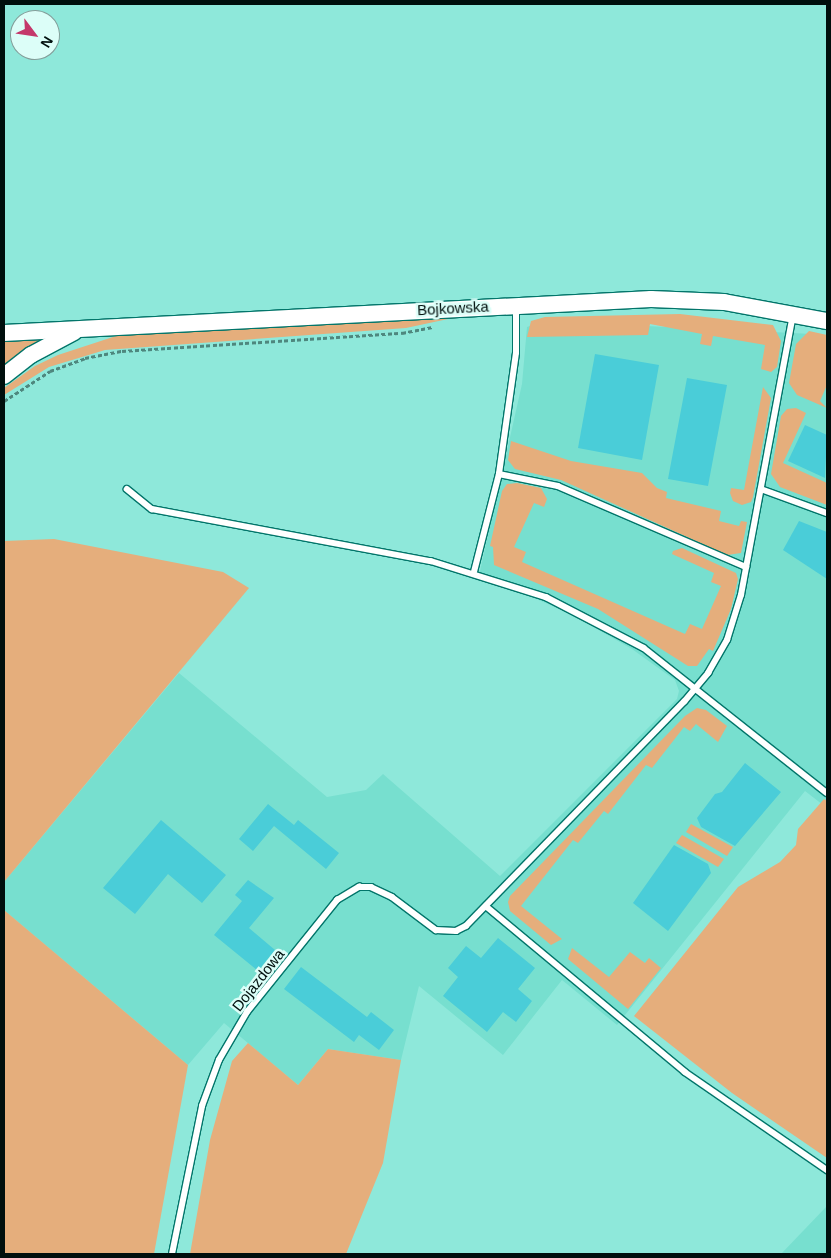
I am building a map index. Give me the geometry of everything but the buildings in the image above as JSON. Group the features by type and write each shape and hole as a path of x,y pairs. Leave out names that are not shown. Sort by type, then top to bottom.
{"street":[{"name":"Bojkowska","path":"4,333 516,304 687,299 823,316"},
{"name":"Bojkowska","path":"4,376 31,356 78,329"}],"lane":[{"path":"474,572 499,474 516,353 516,304"},
{"name":"Dojazdowa","path":"172,1254 202,1106 219,1060 248,1012 336,900 359,887 371,888 392,897 428,925 446,932 466,926 696,687 727,640 746,567 793,313"},
{"path":"499,474 558,486 746,567"},
{"path":"127,489 152,509 431,561 513,584 584,615 644,648 696,687 827,793"},
{"path":"761,489 827,512"},
{"path":"486,906 685,1072 827,1170"}],"path":[{"path":"4,401 50,371 85,358 122,351 402,333 436,326"}],"shaded area":[{"path":"492,314 448,319 406,328 105,350 49,367 4,395 4,388 35,366 58,355 116,336"},
{"path":"680,314 773,325 781,341 777,367 771,372 761,369 765,345 713,336 711,346 700,344 702,334 650,324 648,335 527,337 531,321 545,317"},
{"path":"544,321 812,334 827,338 827,808 805,791 617,1025 562,980 503,1055 419,986 401,1060 328,1049 298,1085 224,1023 188,1065 4,910 4,882 179,673 327,797 366,790 383,774 500,876 677,699 679,691 675,680 632,649 569,613 527,595 478,580 522,384 527,327"},
{"path":"809,331 827,335 827,385 820,401 827,408 797,395 789,383 796,344"},
{"path":"49,338 4,368 4,340"},
{"path":"763,387 771,398 753,497 751,502 742,505 733,501 730,493 731,488 744,490"},
{"path":"796,408 806,413 783,463 827,483 827,505 780,487 771,474 781,416 787,409"},
{"path":"511,441 571,461 642,473 657,488 667,492 666,498 721,511 719,521 739,526 741,521 747,522 741,553 727,555 561,480 515,469 508,460"},
{"path":"517,483 541,488 547,499 544,507 534,503 514,547 526,552 522,562 685,634 690,624 702,629 721,586 711,582 714,573 672,554 673,551 682,548 736,573 738,579 731,609 713,651 709,649 697,666 688,666 598,609 494,565 493,547 490,546 502,491 507,484"},
{"path":"54,539 223,572 249,588 4,882 4,541"},
{"path":"697,708 706,710 727,726 718,742 696,724 690,731 684,727 652,768 646,765 608,814 604,811 578,843 573,840 521,906 562,939 551,945 510,911 508,902 510,896 685,716"},
{"path":"824,799 827,801 827,1158 732,1093 634,1016 738,887 780,862 796,845 798,829"},
{"path":"691,824 733,847 727,856 686,832"},
{"path":"682,835 724,859 718,867 676,843"},
{"path":"4,910 188,1065 154,1254 4,1254"},
{"path":"572,948 609,977 630,952 645,963 649,958 661,968 628,1009 568,959"},
{"path":"248,1043 298,1085 328,1049 401,1060 383,1163 346,1254 190,1254 210,1140 232,1061"},
{"path":"827,1206 827,1254 781,1254"}]}
